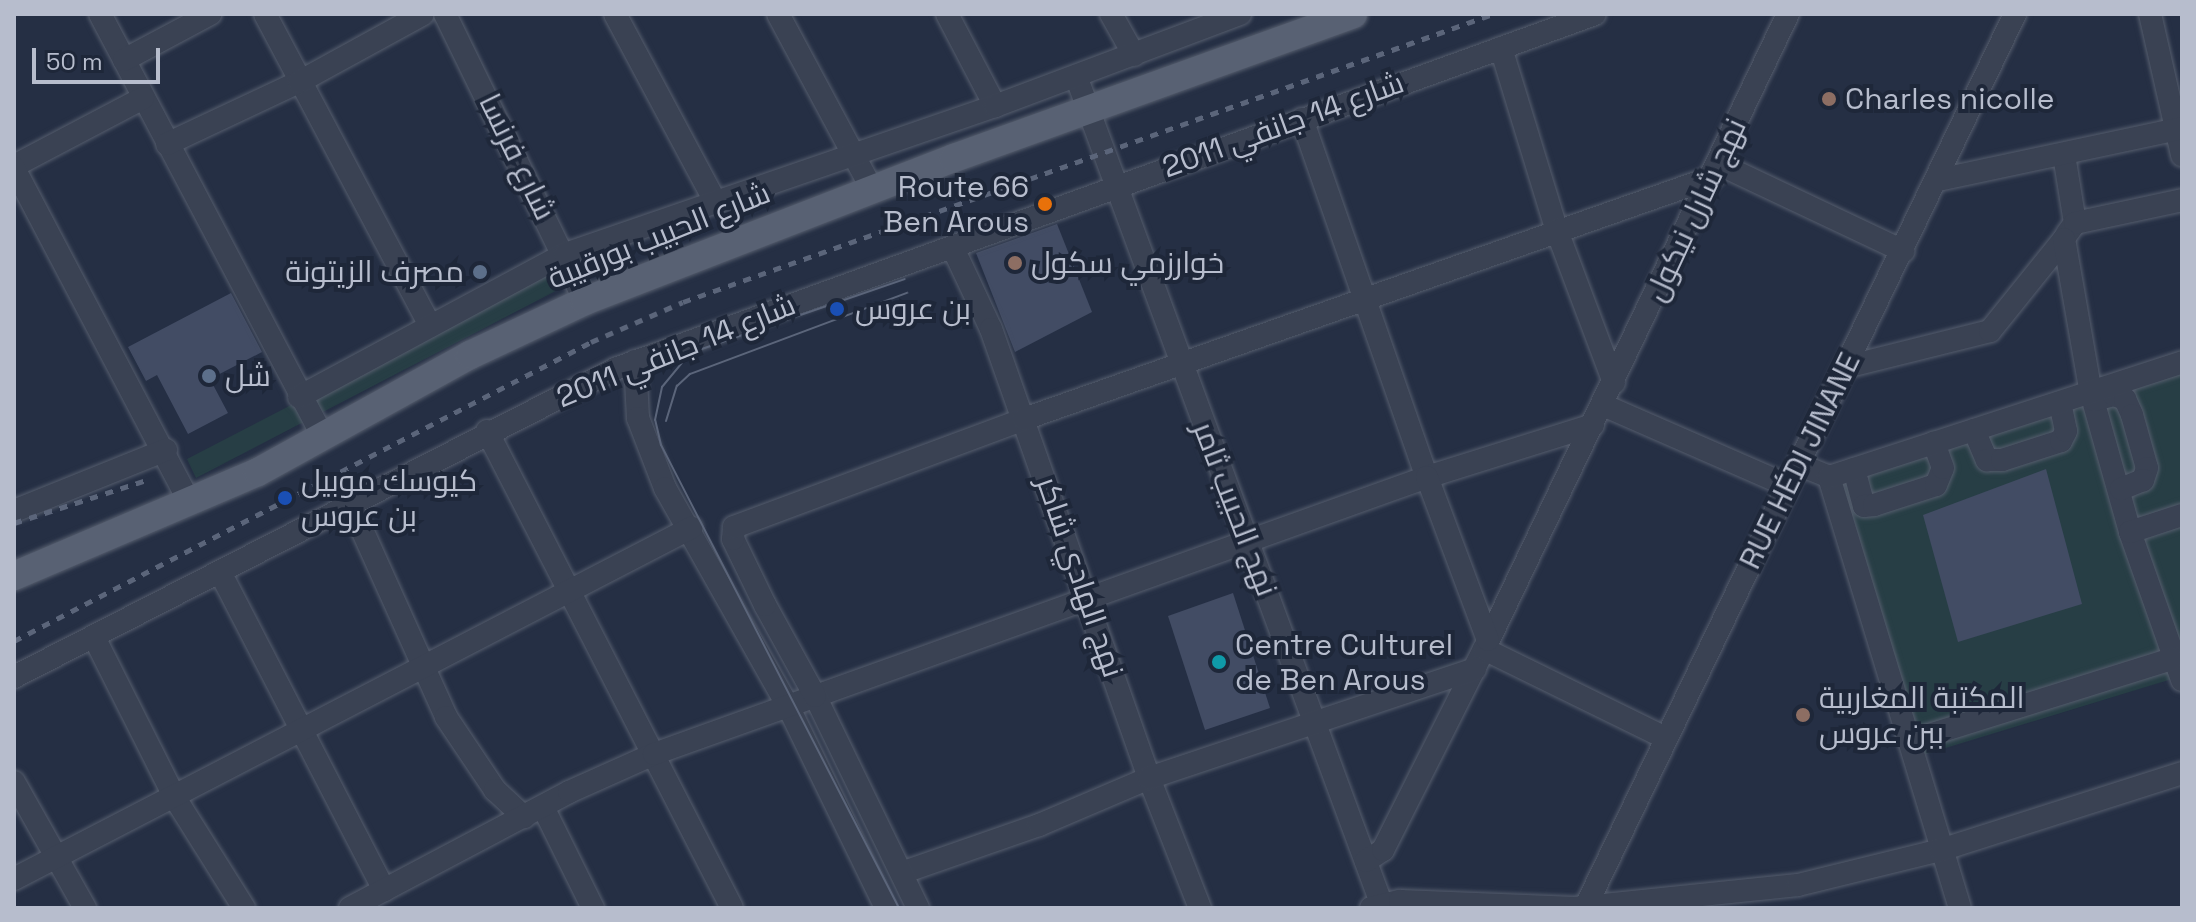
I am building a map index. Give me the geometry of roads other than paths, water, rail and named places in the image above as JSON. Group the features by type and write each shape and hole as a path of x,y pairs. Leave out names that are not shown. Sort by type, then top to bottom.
{"main road":[{"name":"شارع الحبيب بورقيبة","path":"14,576 190,503 585,301 872,189 1353,14"}],"street":[{"path":"100,14 321,434"},
{"path":"124,60 210,14"},
{"path":"265,14 430,326"},
{"path":"167,144 299,82 423,14"},
{"name":"شارع فرنسا","path":"445,14 565,254 585,301"},
{"path":"615,14 716,203"},
{"path":"778,14 872,189"},
{"path":"947,14 995,106"},
{"path":"1111,14 1134,55"},
{"path":"299,397 565,254 995,106 1240,14"},
{"name":"شارع 14 جانفي 2011","path":"14,677 487,431 635,361 953,248 1117,184 1595,14"},
{"name":"نهج شارل نيكول","path":"1366,861 1383,850 1482,653 1716,171 1788,14"},
{"name":"RUE HÉDI JINANE","path":"1585,908 1664,737 1800,465 2015,14"},
{"path":"2150,14 2179,129 2182,155"},
{"path":"1501,48 1557,231 1614,383"},
{"name":"نهج الحبيب ثامر","path":"1076,76 1181,367 1317,723 1366,861 1378,907"},
{"path":"143,98 14,167 166,450 190,503"},
{"path":"1302,119 1427,477 1482,653"},
{"path":"1938,180 2179,129"},
{"path":"2064,155 2069,231 2092,397 2121,489 2130,532 2172,659 2182,680"},
{"path":"918,908 904,872 739,552 734,527 1024,419 1181,367 1716,171 1903,251"},
{"path":"1846,367 1990,331 2069,231 2182,200"},
{"name":"نهج الهادي شاكر","path":"953,248 991,329 1090,600 1149,778 1200,908"},
{"path":"635,361 638,418 650,454 788,706 886,908"},
{"path":"2092,397 2182,362"},
{"path":"1800,465 1829,477 2060,403 2114,395 2125,399 2147,468 2143,480 2121,489"},
{"path":"1974,430 1987,460 2002,460 2061,441 2066,431 2060,403"},
{"path":"350,908 534,812 654,754 1090,600 1598,415 1788,486"},
{"path":"487,431 732,908"},
{"path":"1854,469 1864,506 1936,485 1943,468 1934,443"},
{"path":"14,511 166,450"},
{"path":"1829,477 1960,908"},
{"path":"350,503 463,746 495,790 534,812 593,908"},
{"path":"2130,532 2182,515"},
{"path":"14,879 303,732 691,528"},
{"path":"220,572 384,890"},
{"path":"94,637 175,798 244,908"},
{"path":"904,872 1039,825 1149,778 1317,723 1482,653 1664,737"},
{"path":"1910,741 2172,659"},
{"path":"1378,907 1585,908 1798,885 1941,850 2182,773"},
{"path":"14,782 85,908"}],"tram line":[{"path":"899,908 661,445 655,420 662,387 690,353 905,279"},
{"path":"666,421 677,386 690,374 907,293"}],"railway":[{"path":"14,641 591,342 683,302 1493,14"},
{"path":"14,523 146,480"}],"place":[{"name":"Charles nicolle","path":"1829,99"},
{"name":"Route 66 Ben Arous","path":"1045,204"},
{"name":"خوارزمي سكول","path":"1015,263"},
{"name":"مصرف الزيتونة","path":"480,272"},
{"name":"بن عروس","path":"837,309"},
{"name":"شل","path":"209,376"},
{"name":"كيوسك موبيل بن عروس","path":"285,498"},
{"name":"Centre Culturel de Ben Arous","path":"1219,662"},
{"name":"المكتبة المغاربية ببن عروس","path":"1803,715"}]}
